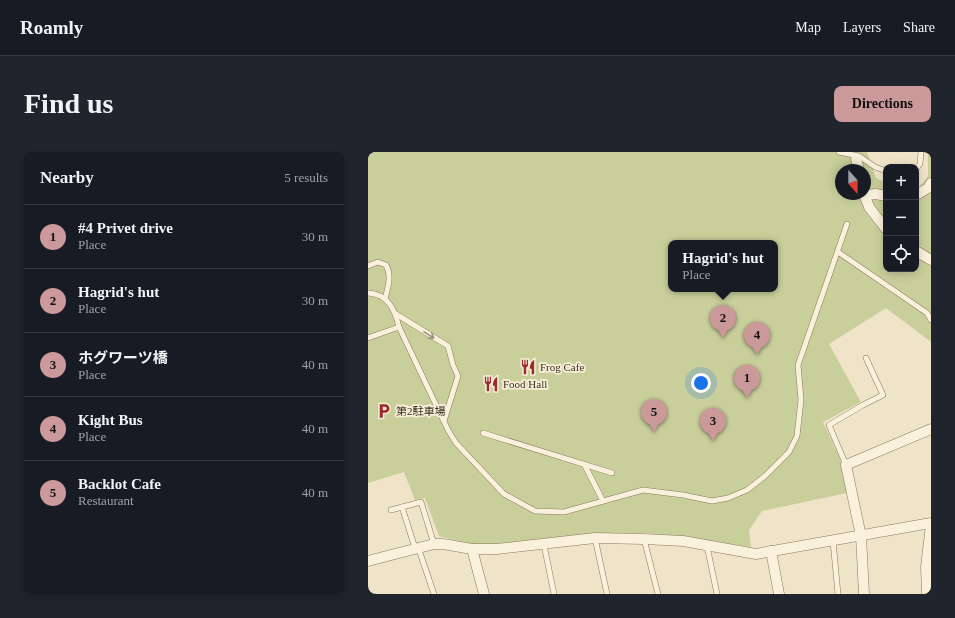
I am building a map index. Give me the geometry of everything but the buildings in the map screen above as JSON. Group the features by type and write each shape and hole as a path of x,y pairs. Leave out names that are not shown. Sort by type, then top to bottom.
{"street":[{"path":"856,159 857,164"},
{"path":"919,193 928,188 931,183"},
{"path":"871,194 883,195"},
{"path":"867,200 869,207 883,225"},
{"path":"919,253 931,260"},
{"path":"864,594 861,536 846,465 931,429"},
{"path":"368,561 434,544 472,549 498,549 544,545 595,538 644,539 683,542 756,554 931,524 924,594"},
{"path":"472,549 484,594"},
{"path":"771,552 779,594"}],"lane":[{"path":"839,152 859,156 875,167 883,170"},
{"path":"919,165 921,155"},
{"path":"368,294 374,294 385,299 392,305 399,327 456,443 504,494 535,512 564,512 642,490 683,495 712,501 728,498 747,490 765,476 788,452 797,436 801,400 798,365 847,224"},
{"path":"838,252 927,313 931,320"},
{"path":"368,266 378,262 386,264 390,277 385,299"},
{"path":"396,314 448,346 453,365 458,376 444,421"},
{"path":"368,338 399,327"},
{"path":"846,465 829,425 883,395 866,358"},
{"path":"483,433 612,473"},
{"path":"584,464 603,501"},
{"path":"391,510 421,502 434,544"},
{"path":"402,507 434,594"},
{"path":"595,538 607,594"},
{"path":"644,539 658,594"},
{"path":"833,540 838,594"},
{"path":"544,545 554,594"},
{"path":"707,546 717,594"}],"green space":[{"path":"368,152 867,152 876,178 883,182 883,272 919,272 919,188 928,176 928,152 931,152 931,342 886,308 829,344 861,402 823,422 840,459 847,493 762,511 749,530 751,547 647,533 595,534 530,542 474,545 439,536 425,498 415,500 404,472 368,483"}],"place":[{"name":"Hagrid's hut","path":"723,338"},
{"name":"Kight Bus","path":"757,355"},
{"name":"Frog Cafe","path":"528,367"},
{"name":"Food Hall","path":"491,384"},
{"name":"#4 Privet drive","path":"747,398"},
{"name":"第2駐車場","path":"384,411"},
{"name":"Backlot Cafe","path":"654,432"},
{"name":"ホグワーツ橋","path":"713,441"}]}
